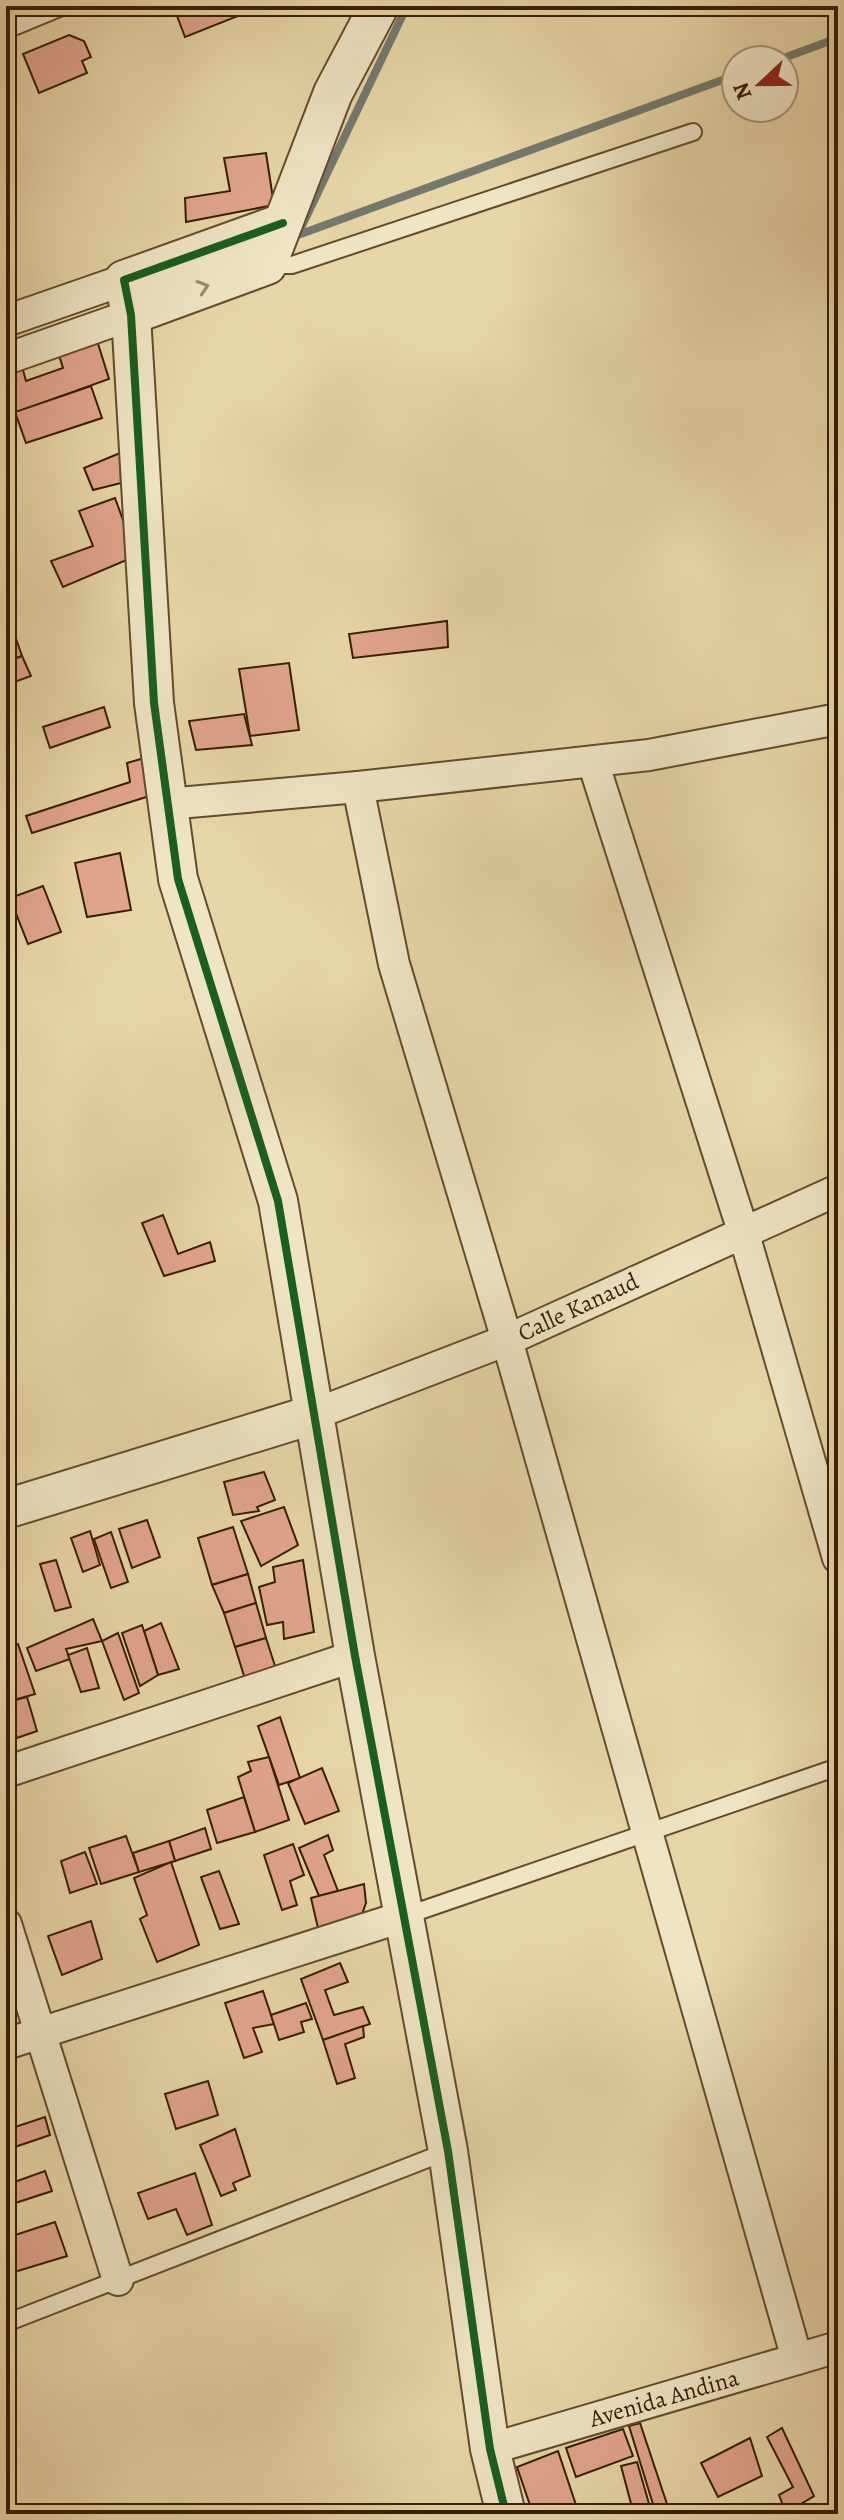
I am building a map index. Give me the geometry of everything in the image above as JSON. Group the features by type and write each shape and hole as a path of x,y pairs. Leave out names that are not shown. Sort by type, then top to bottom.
{"street":[{"path":"6,321 267,265 333,93 379,6"},
{"path":"6,359 283,223"},
{"path":"127,297 154,703 178,879 278,1201 355,1656 448,2151 490,2449 506,2514"},
{"path":"167,804 593,762 835,728"},
{"path":"593,762 743,1231 838,1558"},
{"path":"358,787 394,964 507,1340 797,2359"},
{"name":"Calle Kanaud","path":"315,1414 507,1340 838,1190"},
{"path":"6,1509 315,1414"},
{"path":"6,1772 355,1656"},
{"path":"6,2044 405,1916"},
{"path":"6,1924 118,2280"},
{"name":"Avenida Andina","path":"490,2449 838,2347"}],"lane":[{"path":"6,30 64,6"},
{"path":"267,265 292,265 693,132"},
{"path":"405,1916 838,1767"},
{"path":"6,2323 448,2151"}],"building":[{"path":"11,6 36,6 14,15"},
{"path":"240,6 243,14 185,37 174,8"},
{"path":"69,35 84,41 91,57 82,61 87,73 39,93 23,54"},
{"path":"266,153 274,205 186,222 185,198 230,191 224,158"},
{"path":"95,334 109,379 6,416 6,356 18,352 26,381 63,368 57,349"},
{"path":"91,386 102,418 26,443 15,412"},
{"path":"120,453 121,483 93,490 84,468"},
{"path":"115,498 136,556 63,587 51,561 93,546 79,511"},
{"path":"447,621 448,647 353,658 349,634"},
{"path":"13,630 22,656 6,662 6,633"},
{"path":"22,656 31,676 6,685 6,662"},
{"path":"289,663 299,730 250,736 239,669"},
{"path":"104,707 110,727 50,748 43,727"},
{"path":"244,714 252,745 196,750 189,721"},
{"path":"151,756 159,793 32,833 26,816 130,782 127,763"},
{"path":"120,853 131,910 87,917 75,863"},
{"path":"43,886 61,932 28,944 10,898"},
{"path":"163,1215 178,1254 210,1242 215,1261 164,1276 142,1223"},
{"path":"264,1472 275,1500 257,1507 259,1511 233,1515 224,1482"},
{"path":"284,1507 298,1545 261,1566 241,1521"},
{"path":"147,1520 160,1557 132,1568 119,1529"},
{"path":"233,1527 248,1574 212,1585 198,1538"},
{"path":"90,1531 100,1565 83,1572 71,1538"},
{"path":"111,1532 128,1582 111,1588 94,1539"},
{"path":"56,1560 71,1607 55,1611 40,1564"},
{"path":"303,1560 314,1632 284,1639 283,1622 267,1625 259,1587 275,1582 273,1567"},
{"path":"248,1574 256,1603 224,1613 212,1585"},
{"path":"256,1603 266,1638 235,1647 224,1613"},
{"path":"93,1619 102,1641 66,1649 70,1659 36,1671 27,1648"},
{"path":"6,1623 13,1646 6,1649"},
{"path":"161,1623 179,1669 158,1675 144,1631"},
{"path":"142,1625 158,1675 140,1686 122,1633"},
{"path":"118,1633 139,1693 124,1700 102,1641"},
{"path":"266,1638 276,1669 245,1679 235,1647"},
{"path":"18,1644 35,1694 14,1700 6,1677 6,1649"},
{"path":"87,1648 99,1688 81,1692 68,1655"},
{"path":"27,1697 37,1731 17,1738 7,1702"},
{"path":"280,1717 300,1778 279,1785 258,1726"},
{"path":"6,1722 13,1743 6,1745"},
{"path":"269,1757 289,1820 255,1832 238,1777 251,1771 248,1762"},
{"path":"322,1768 339,1811 305,1824 288,1783"},
{"path":"244,1797 255,1832 217,1843 207,1810"},
{"path":"205,1828 211,1849 175,1861 169,1841"},
{"path":"328,1835 333,1850 324,1855 338,1891 319,1896 299,1848"},
{"path":"126,1836 139,1872 101,1884 89,1848"},
{"path":"169,1841 175,1861 139,1872 133,1853"},
{"path":"293,1844 304,1875 290,1881 297,1905 282,1910 264,1855"},
{"path":"85,1852 97,1884 70,1893 61,1861"},
{"path":"171,1862 199,1945 157,1962 140,1919 147,1915 134,1878"},
{"path":"219,1871 239,1924 220,1929 201,1877"},
{"path":"364,1884 366,1903 362,1914 351,1921 318,1928 311,1898"},
{"path":"91,1921 102,1959 62,1975 48,1936"},
{"path":"340,1963 348,1982 325,1990 334,2015 363,2007 370,2024 323,2040 301,1979"},
{"path":"263,1991 274,2024 253,2028 262,2052 244,2058 225,2003"},
{"path":"306,2003 312,2019 301,2022 304,2032 279,2040 271,2015"},
{"path":"363,2026 364,2037 345,2044 355,2078 337,2084 323,2040"},
{"path":"208,2081 218,2115 176,2129 165,2094"},
{"path":"45,2117 50,2135 6,2150 6,2130"},
{"path":"235,2129 250,2176 233,2183 236,2190 221,2196 200,2145"},
{"path":"45,2171 52,2191 6,2206 6,2185"},
{"path":"195,2173 212,2225 187,2235 176,2209 148,2219 138,2193"},
{"path":"55,2222 67,2256 11,2273 6,2260 6,2238"},
{"path":"6,2263 14,2288 6,2290"},
{"path":"640,2423 670,2513 656,2514 629,2426"},
{"path":"782,2428 814,2496 786,2513 779,2495 793,2487 767,2437"},
{"path":"623,2429 633,2456 576,2477 566,2448"},
{"path":"750,2438 762,2476 718,2497 701,2463"},
{"path":"558,2451 579,2514 533,2514 517,2467"},
{"path":"637,2462 652,2514 626,2514 633,2511 621,2466"}],"waterway":[{"path":"299,232 407,6"},
{"path":"800,52 838,38"},
{"path":"298,235 720,81"}],"cycle path":[{"path":"283,223 124,280 131,315 154,703 178,879 278,1201 355,1656 448,2151 490,2449 506,2514"}]}
